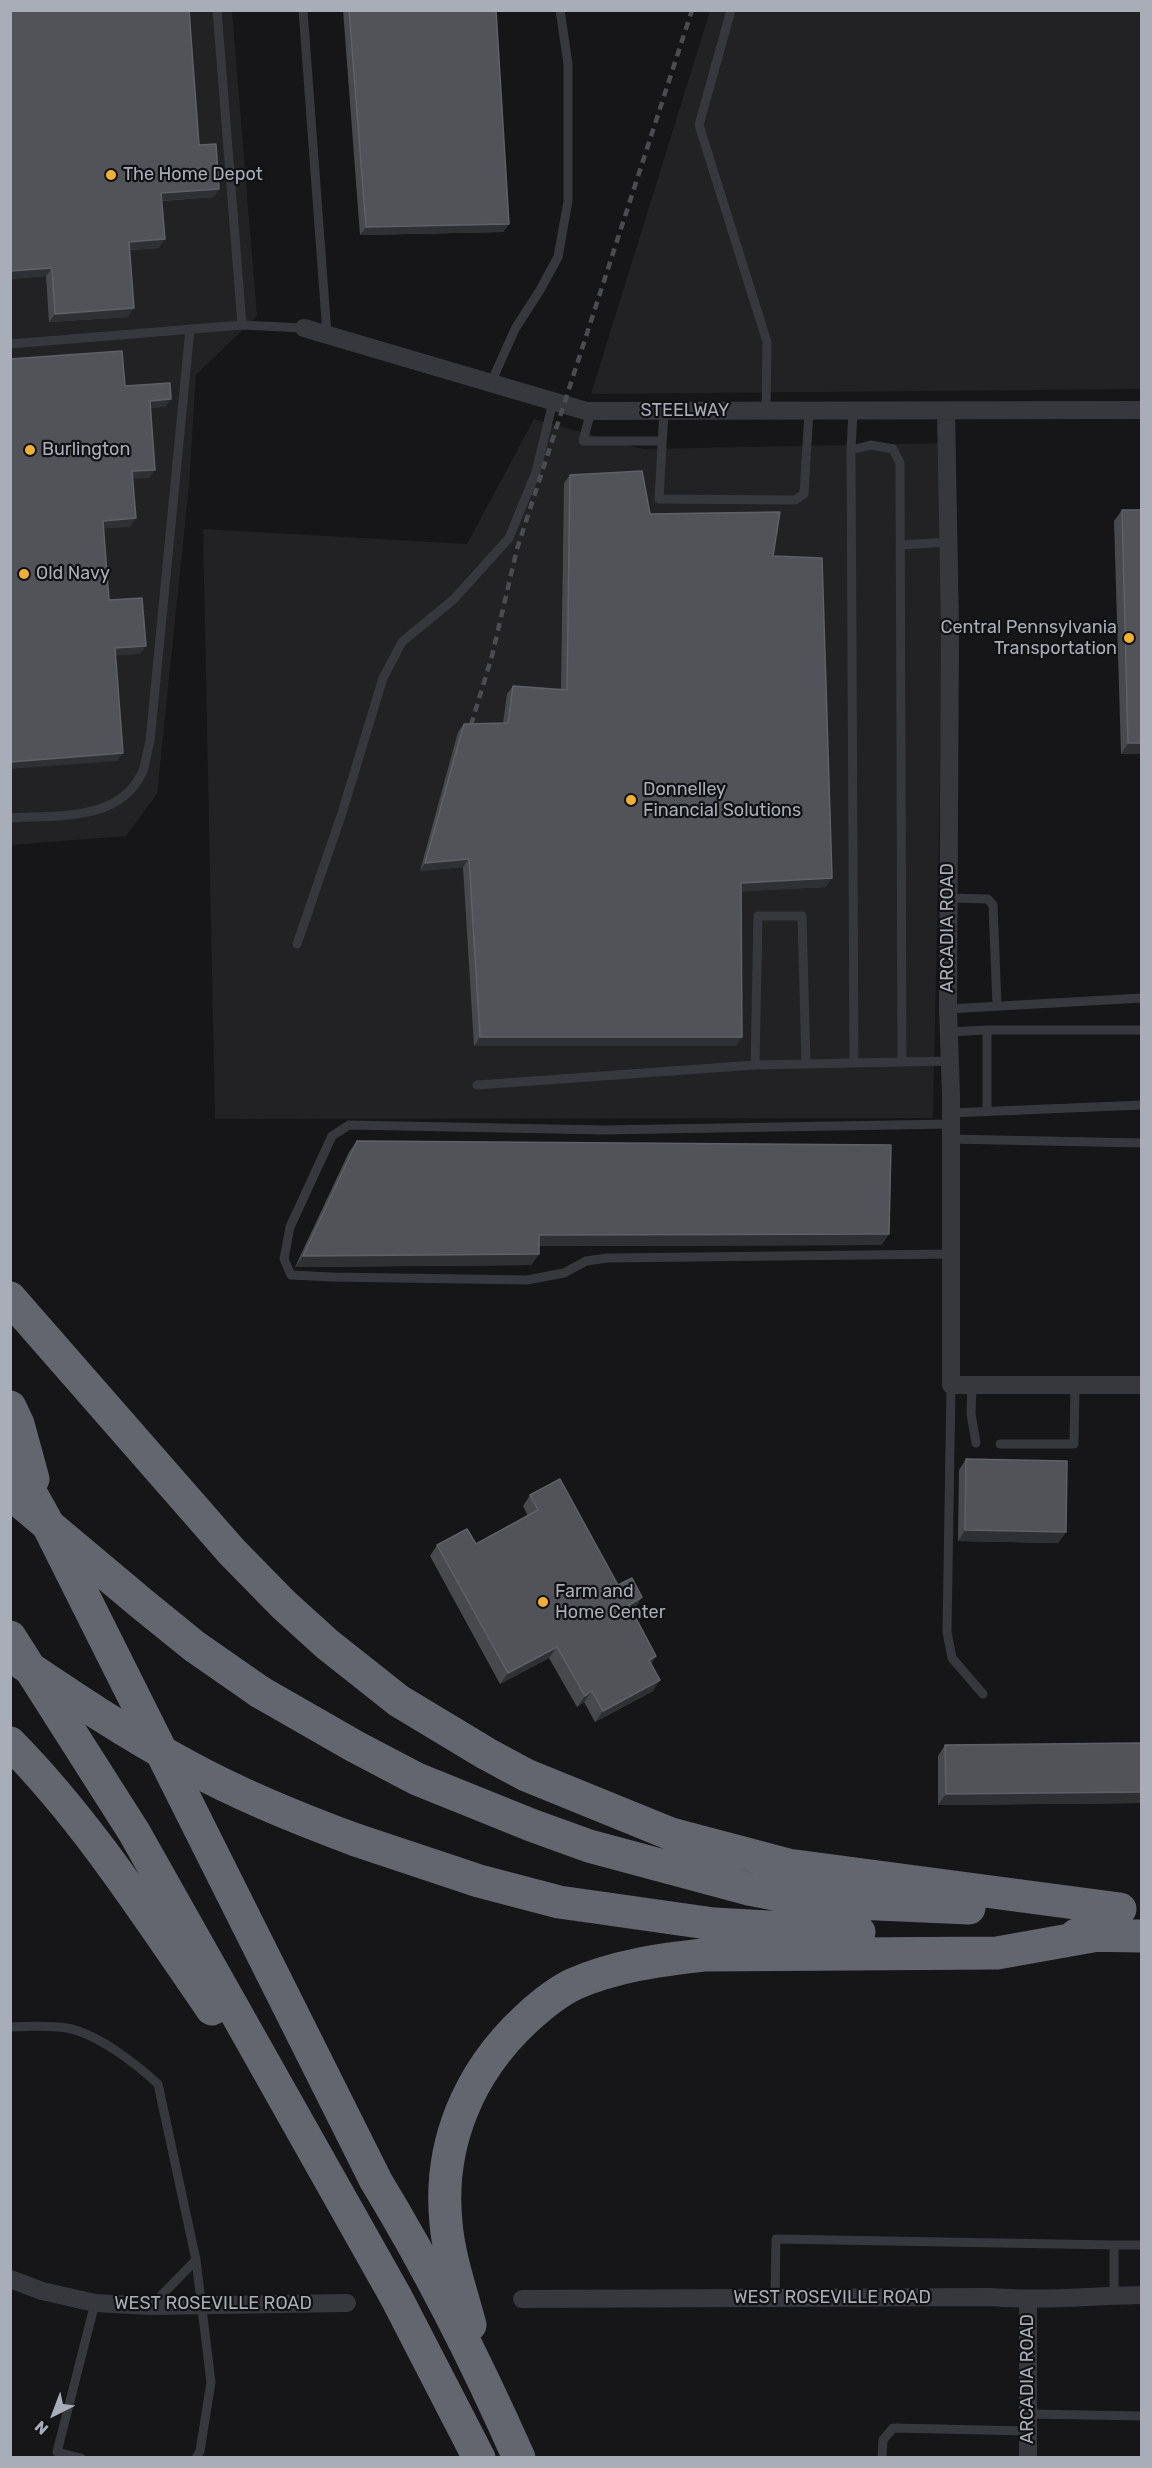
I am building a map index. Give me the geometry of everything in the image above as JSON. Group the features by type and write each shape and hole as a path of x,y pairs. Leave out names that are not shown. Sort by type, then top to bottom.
{"highway":[{"path":"10,1298 232,1552 284,1605 327,1644 399,1701 487,1754 537,1779 671,1834 788,1865 1131,1909"},
{"path":"10,1407 18,1424 43,1515"},
{"path":"10,1456 43,1515 376,2181 488,2387 519,2457"},
{"path":"10,1493 194,1646 260,1692 417,1779 589,1846 749,1889 810,1901 987,1908 1131,1909"},
{"path":"10,1637 134,1832 396,2297 479,2457"},
{"path":"10,1655 104,1718 189,1768 286,1813 356,1840 479,1881 559,1902 675,1920 828,1932 1142,1936"},
{"path":"10,1743 76,1819 129,1888 332,2184"},
{"path":"488,2387 451,2259 446,2222 446,2175 452,2137 467,2097 480,2073 506,2038 537,2009 573,1985 611,1971 660,1960 703,1955 997,1953 1098,1935"}],"street":[{"name":"STEELWAY","path":"304,328 553,402 591,411 1142,410"},
{"name":"ARCADIA ROAD","path":"946,411 950,627 948,1009 951,1385"},
{"path":"951,1385 1142,1385"},
{"name":"WEST ROSEVILLE ROAD","path":"10,2279 42,2291 94,2303 151,2306 347,2303"},
{"name":"WEST ROSEVILLE ROAD","path":"522,2299 991,2297 1028,2300 1061,2296 1142,2295"},
{"name":"ARCADIA ROAD","path":"1028,2300 1028,2457"}],"lane":[{"path":"217,10 242,325"},
{"path":"303,10 327,334"},
{"path":"491,383 515,329 558,256 568,201 568,64 560,10"},
{"path":"730,10 699,125 767,342 766,411"},
{"name":"STEELWAY","path":"10,344 242,325 304,328"},
{"path":"10,818 87,813 112,806 129,793 142,772 150,741 190,329"},
{"path":"297,944 342,813 383,678 402,642 454,599 509,538 536,472 553,402"},
{"path":"591,411 583,441 662,441"},
{"path":"663,411 659,499 795,500 804,494 809,411"},
{"path":"853,411 850,450 854,1063"},
{"path":"850,450 871,445 893,449 900,463 902,1062"},
{"path":"902,545 948,542"},
{"path":"949,898 988,899 993,905 997,1005"},
{"path":"755,1065 758,916 802,916 806,1063"},
{"path":"948,1009 1142,998"},
{"path":"987,1030 987,1110"},
{"path":"949,1032 1142,1030"},
{"path":"477,1085 755,1065 950,1061"},
{"path":"950,1125 987,1110 1142,1105"},
{"path":"950,1254 608,1258 586,1262 564,1273 527,1280 291,1275 284,1259 290,1227 312,1176 332,1136 349,1125 604,1130 950,1125 1142,1143"},
{"path":"951,1385 947,1632 952,1658 983,1694"},
{"path":"972,1385 971,1414 976,1443"},
{"path":"1000,1444 1074,1444 1075,1385"},
{"path":"10,2027 67,2028 85,2034 144,2071 158,2084 196,2260 211,2382 200,2451 196,2457"},
{"path":"775,2298 776,2239 1142,2245"},
{"path":"1114,2245 1114,2296"},
{"path":"151,2306 196,2260"},
{"path":"81,2457 57,2452 94,2303"},
{"path":"882,2457 883,2440 893,2428 1142,2416"}],"shaded area":[{"path":"11,11 232,11 257,316 196,375 189,485 157,794 126,836 11,845"},
{"path":"710,11 1141,11 1141,389 591,394"},
{"path":"534,419 643,449 947,443 933,1118 215,1119 203,529 467,544"}],"building":[{"name":"The Home Depot","path":"10,10 189,10 199,145 216,144 219,189 161,193 165,239 129,242 134,308 55,314 52,268 10,271"},
{"path":"349,10 496,10 509,224 366,227"},
{"path":"122,351 125,386 170,383 171,399 150,401 155,470 132,471 136,518 103,521 109,600 142,598 146,646 115,648 123,753 10,762 10,359"},
{"name":"Donnelley Financial Solutions","path":"642,471 650,514 780,512 773,556 822,558 832,878 741,883 742,1037 480,1037 469,859 425,863 464,724 508,723 513,686 567,690 570,475"},
{"name":"Central Pennsylvania Transportation","path":"1122,510 1142,510 1142,743 1128,743"},
{"path":"357,1141 891,1145 889,1234 539,1235 539,1254 303,1256"},
{"path":"966,1459 1067,1461 1066,1532 965,1530"},
{"name":"Farm and Home Center","path":"560,1479 618,1585 632,1578 642,1597 629,1605 656,1656 649,1660 660,1680 603,1711 592,1691 585,1696 557,1647 508,1673 437,1545 467,1529 476,1544 538,1510 530,1495"},
{"path":"1142,1743 1142,1792 946,1794 945,1745"}],"railway":[{"path":"471,725 492,656 517,549 692,10"}],"place":[{"name":"The Home Depot","path":"111,175"},
{"name":"Burlington","path":"30,450"},
{"name":"Old Navy","path":"24,574"},
{"name":"Central Pennsylvania Transportation","path":"1129,638"},
{"name":"Donnelley Financial Solutions","path":"631,800"},
{"name":"Farm and Home Center","path":"543,1602"}]}
